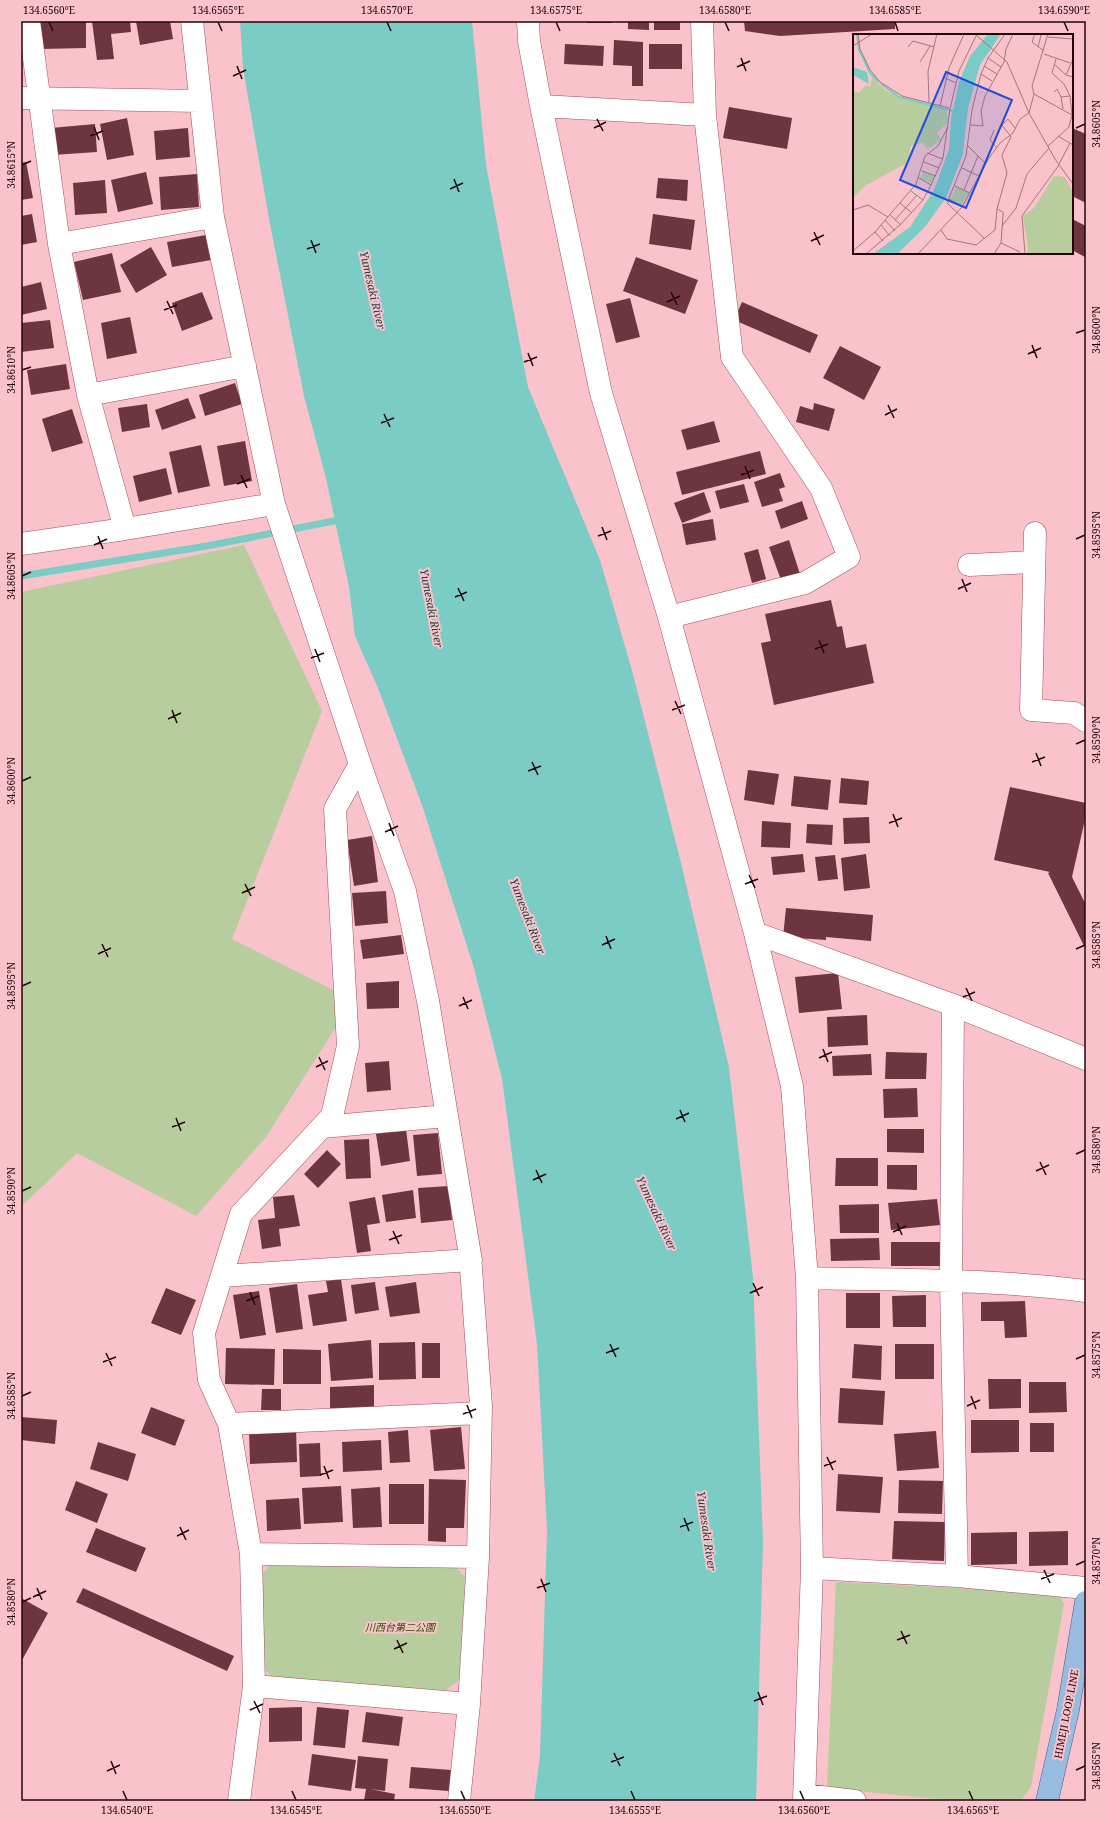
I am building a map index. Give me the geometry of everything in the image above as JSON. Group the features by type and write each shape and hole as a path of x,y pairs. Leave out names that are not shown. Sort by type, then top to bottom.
{"main road":[{"name":"HIMEJI LOOP LINE","path":"1048,1801 1068,1710 1086,1602"}],"street":[{"path":"29,21 30,97 88,394 125,529"},
{"path":"192,21 213,217 274,504 360,764 405,891 428,1001 471,1260 481,1413 478,1556 469,1704 459,1801"},
{"path":"528,21 529,41 540,106 601,393 669,617 755,932 792,1086 807,1278 812,1568 804,1798 855,1801"},
{"path":"669,617 804,583 849,557 821,488 732,357 705,115 702,21"},
{"path":"30,97 200,101"},
{"path":"540,106 705,115"},
{"path":"59,244 213,217"},
{"path":"88,394 245,366"},
{"path":"21,544 125,529 274,504"},
{"path":"1035,534 1031,710 1074,713 1086,721"},
{"path":"969,565 1034,562"},
{"path":"243,1800 254,1686 251,1554 229,1424 209,1380 204,1333 241,1214 332,1116 348,1046 335,809 360,764"},
{"path":"755,932 953,1005 1086,1059"},
{"path":"953,1005 951,1282 957,1576"},
{"path":"322,1127 447,1116"},
{"path":"222,1276 471,1260"},
{"path":"807,1278 951,1282 1058,1287 1086,1291"},
{"path":"229,1424 481,1413"},
{"path":"251,1554 478,1556"},
{"path":"812,1568 957,1576 1086,1588"},
{"path":"254,1686 469,1704"}],"green space":[{"path":"244,545 322,711 232,939 353,1000 266,1137 196,1216 77,1153 21,1207 21,592"},
{"name":"川西台第二公園","path":"270,1565 456,1567 465,1577 459,1680 445,1691 274,1679 264,1669 261,1575"},
{"path":"836,1582 1059,1593 1064,1604 1031,1787 1020,1801 956,1801 827,1788"}],"water":[{"name":"Yumesaki River","path":"240,21 472,21 486,165 528,387 600,560 633,674 681,863 729,1067 753,1277 763,1541 756,1801 534,1801 540,1756 547,1530 537,1344 502,1079 474,968 422,805 378,688 355,636 349,587 326,478 304,396 269,219 243,68"}],"building":[{"path":"40,21 86,21 86,48 41,49"},
{"path":"92,21 130,21 131,32 111,34 114,59 97,60"},
{"path":"136,21 170,21 173,39 140,45"},
{"path":"587,21 612,21 612,23 587,23"},
{"path":"628,21 649,21 649,30 628,29"},
{"path":"654,21 680,21 680,30 654,30"},
{"path":"744,21 895,21 895,29 780,36 745,31"},
{"path":"614,40 643,42 643,86 632,86 632,66 613,65"},
{"path":"565,44 604,46 603,66 564,64"},
{"path":"649,44 682,44 682,69 649,69"},
{"path":"729,107 792,118 787,149 723,138"},
{"path":"127,118 134,155 107,160 100,124"},
{"path":"95,124 97,152 53,155 51,128"},
{"path":"188,128 190,157 156,160 154,131"},
{"path":"1073,128 1086,134 1086,203 1073,196"},
{"path":"26,162 33,198 21,200 21,163"},
{"path":"146,172 153,204 118,212 111,180"},
{"path":"197,174 199,207 161,210 159,177"},
{"path":"658,178 688,180 687,201 656,198"},
{"path":"105,180 107,213 75,215 73,183"},
{"path":"32,214 37,242 21,245 21,216"},
{"path":"653,214 695,220 691,250 649,244"},
{"path":"1073,220 1086,226 1085,257 1073,251"},
{"path":"206,235 211,260 172,267 167,242"},
{"path":"151,247 167,275 136,293 120,265"},
{"path":"112,253 121,292 83,300 74,262"},
{"path":"636,257 698,280 685,314 623,291"},
{"path":"41,282 47,309 21,315 21,287"},
{"path":"202,292 213,319 182,331 172,303"},
{"path":"630,298 640,337 616,343 606,304"},
{"path":"742,302 818,335 810,353 734,320"},
{"path":"130,317 137,353 107,359 101,323"},
{"path":"50,320 54,348 21,352 21,323"},
{"path":"840,346 881,367 864,400 823,378"},
{"path":"66,364 70,389 31,395 27,370"},
{"path":"235,383 242,404 205,416 199,395"},
{"path":"188,398 196,418 162,430 155,410"},
{"path":"814,403 835,409 829,431 796,422 800,406 813,410"},
{"path":"147,404 150,427 122,432 118,408"},
{"path":"72,409 83,443 52,452 42,419"},
{"path":"714,421 720,442 687,450 681,430"},
{"path":"245,441 252,481 224,486 217,446"},
{"path":"201,445 210,486 178,493 169,452"},
{"path":"760,451 766,474 682,495 676,472"},
{"path":"166,468 172,494 139,502 133,476"},
{"path":"780,473 785,487 779,489 783,501 762,507 754,482"},
{"path":"744,484 749,502 720,509 715,491"},
{"path":"704,492 711,512 682,523 674,503"},
{"path":"802,501 808,519 781,529 775,511"},
{"path":"713,519 716,540 686,545 682,524"},
{"path":"789,540 800,574 781,580 769,547"},
{"path":"758,549 766,579 752,583 744,553"},
{"path":"831,600 837,627 842,626 846,648 866,644 874,683 774,705 761,643 771,641 765,614"},
{"path":"748,770 779,774 774,805 744,800"},
{"path":"794,776 831,780 828,810 791,806"},
{"path":"841,778 869,781 867,805 839,803"},
{"path":"1010,787 1086,803 1086,815 1072,877 1086,905 1086,950 1048,873 1050,872 994,860"},
{"path":"869,817 870,843 844,844 843,818"},
{"path":"762,821 791,823 790,848 761,847"},
{"path":"807,824 833,825 832,845 806,843"},
{"path":"372,836 378,882 354,886 347,840"},
{"path":"803,854 805,872 773,875 771,857"},
{"path":"866,854 870,888 844,891 841,858"},
{"path":"835,855 838,879 818,881 815,857"},
{"path":"386,891 388,923 355,926 352,893"},
{"path":"786,908 873,915 871,941 826,937 826,940 783,937"},
{"path":"401,935 404,954 363,959 360,940"},
{"path":"838,973 842,1009 799,1013 795,977"},
{"path":"399,981 399,1008 367,1009 366,983"},
{"path":"867,1015 868,1045 828,1047 827,1017"},
{"path":"886,1052 927,1053 926,1079 885,1079"},
{"path":"871,1054 872,1075 833,1076 832,1056"},
{"path":"389,1061 391,1090 367,1092 365,1063"},
{"path":"917,1088 918,1117 884,1118 883,1089"},
{"path":"406,1129 410,1161 381,1166 376,1134"},
{"path":"887,1129 924,1129 924,1153 887,1152"},
{"path":"438,1133 442,1174 417,1176 413,1135"},
{"path":"369,1139 371,1178 346,1179 344,1140"},
{"path":"327,1150 341,1164 318,1188 304,1174"},
{"path":"836,1158 878,1158 878,1186 835,1186"},
{"path":"887,1165 917,1165 917,1190 887,1189"},
{"path":"449,1186 452,1220 421,1223 418,1188"},
{"path":"413,1190 416,1218 386,1222 382,1195"},
{"path":"294,1195 300,1226 279,1229 281,1246 262,1249 258,1220 275,1218 273,1197"},
{"path":"375,1197 380,1223 367,1225 371,1251 357,1253 349,1202"},
{"path":"937,1199 940,1225 891,1230 888,1203"},
{"path":"879,1204 879,1233 840,1233 839,1205"},
{"path":"879,1238 880,1260 831,1261 830,1239"},
{"path":"891,1242 940,1242 940,1266 891,1266"},
{"path":"341,1279 347,1321 313,1326 308,1295 328,1292 326,1281"},
{"path":"375,1282 379,1310 355,1314 351,1285"},
{"path":"416,1282 420,1313 390,1317 385,1287"},
{"path":"297,1284 303,1329 276,1333 269,1288"},
{"path":"166,1288 196,1300 181,1335 151,1323"},
{"path":"259,1291 266,1335 240,1339 233,1295"},
{"path":"846,1293 880,1293 880,1328 846,1328"},
{"path":"926,1295 926,1327 893,1327 892,1296"},
{"path":"1025,1301 1027,1337 1005,1338 1004,1321 981,1321 981,1302"},
{"path":"371,1340 373,1378 331,1381 328,1344"},
{"path":"415,1342 416,1379 379,1380 379,1343"},
{"path":"422,1343 440,1343 440,1378 422,1378"},
{"path":"854,1344 882,1346 881,1380 852,1378"},
{"path":"895,1344 934,1344 934,1379 895,1379"},
{"path":"226,1348 275,1349 274,1385 225,1384"},
{"path":"283,1349 321,1350 321,1384 283,1384"},
{"path":"988,1379 1021,1379 1021,1408 989,1409"},
{"path":"1029,1382 1066,1382 1067,1412 1029,1413"},
{"path":"374,1385 374,1407 330,1409 330,1387"},
{"path":"840,1388 885,1391 883,1425 838,1423"},
{"path":"262,1389 281,1389 281,1410 261,1410"},
{"path":"151,1407 185,1420 175,1446 141,1433"},
{"path":"21,1417 57,1420 55,1444 21,1440"},
{"path":"971,1420 1019,1420 1019,1452 971,1453"},
{"path":"1030,1423 1054,1423 1054,1452 1030,1452"},
{"path":"461,1427 465,1469 434,1471 430,1430"},
{"path":"296,1428 297,1462 250,1464 249,1430"},
{"path":"408,1430 410,1462 390,1463 388,1432"},
{"path":"936,1431 939,1468 897,1471 894,1434"},
{"path":"381,1440 382,1470 343,1472 342,1442"},
{"path":"98,1442 136,1454 128,1481 90,1469"},
{"path":"320,1443 321,1476 300,1477 299,1444"},
{"path":"838,1474 883,1477 880,1513 836,1511"},
{"path":"429,1479 466,1480 464,1528 446,1528 446,1542 428,1541"},
{"path":"899,1480 943,1481 942,1514 898,1513"},
{"path":"76,1481 108,1494 97,1523 65,1510"},
{"path":"389,1484 424,1484 424,1524 389,1524"},
{"path":"341,1486 343,1522 304,1524 302,1488"},
{"path":"380,1487 382,1527 353,1528 351,1489"},
{"path":"299,1498 301,1529 267,1531 266,1500"},
{"path":"894,1521 945,1522 944,1561 892,1559"},
{"path":"96,1528 146,1548 136,1572 86,1552"},
{"path":"1068,1531 1068,1565 1029,1566 1029,1532"},
{"path":"1017,1532 1017,1564 971,1565 971,1533"},
{"path":"83,1588 234,1656 227,1671 76,1602"},
{"path":"21,1598 48,1613 21,1662"},
{"path":"302,1707 302,1741 269,1742 269,1708"},
{"path":"317,1707 349,1710 345,1748 313,1745"},
{"path":"366,1712 403,1717 399,1746 362,1742"},
{"path":"312,1754 356,1760 351,1791 308,1785"},
{"path":"358,1756 388,1759 385,1791 370,1789 395,1794 394,1801 364,1801 366,1789 355,1788"},
{"path":"411,1767 451,1770 449,1791 409,1788"}],"waterway":[{"path":"21,576 207,546 344,519"}]}
